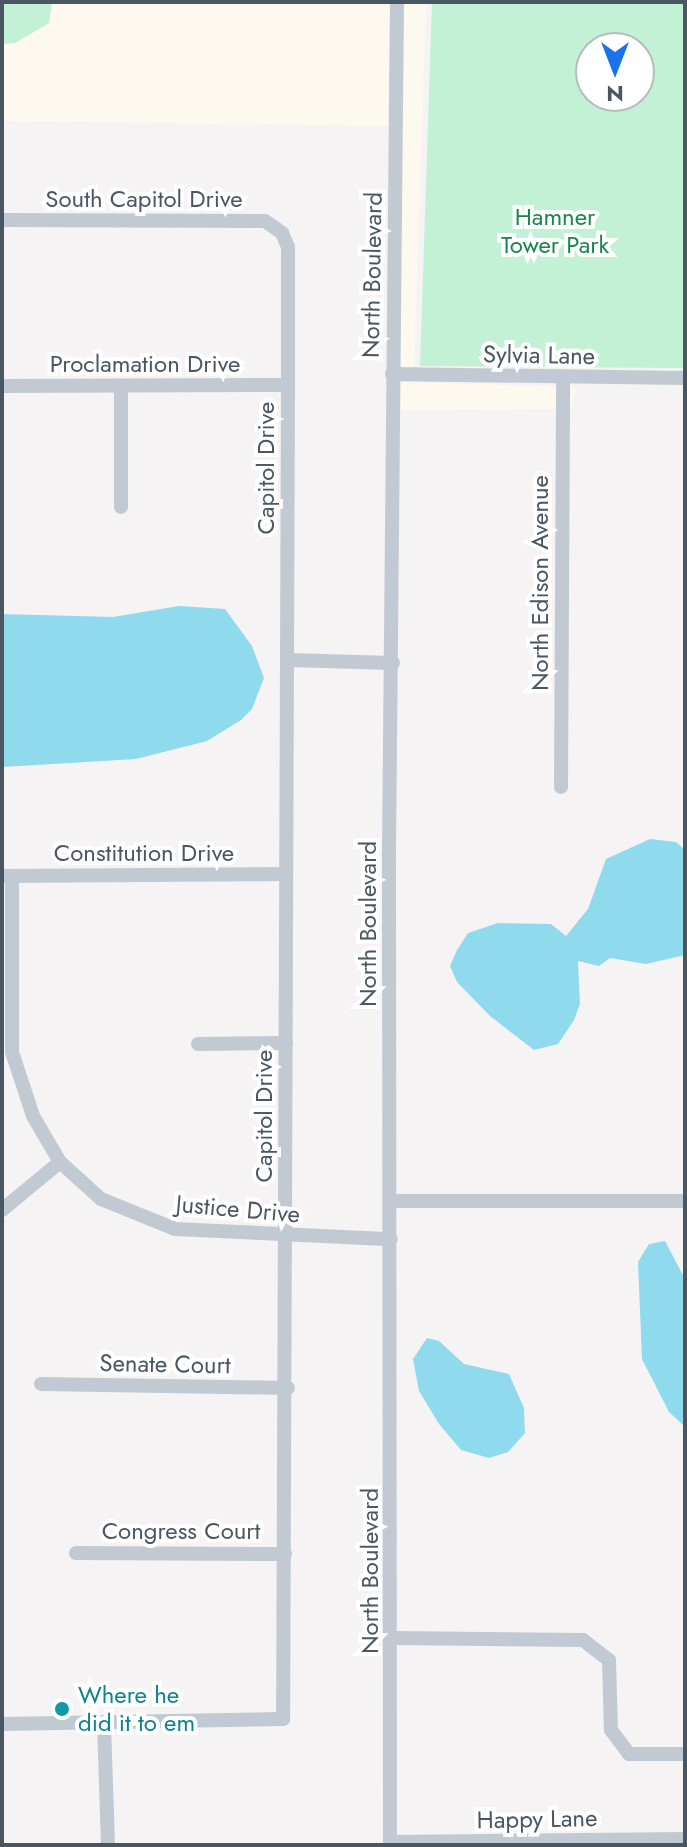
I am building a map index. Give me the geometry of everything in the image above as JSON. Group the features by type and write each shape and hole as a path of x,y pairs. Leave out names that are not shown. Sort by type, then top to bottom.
{"street":[{"name":"North Boulevard","path":"390,1844 392,1638 387,1341 391,1239 392,374 397,2"},
{"name":"South Capitol Drive","path":"2,220 265,221 282,233"},
{"name":"Capitol Drive","path":"2,1724 283,1719 288,1388 285,1237 288,247 282,233"},
{"name":"Sylvia Lane","path":"392,374 563,379 685,378"},
{"name":"North Edison Avenue","path":"561,787 563,379"},
{"name":"Proclamation Drive","path":"2,386 288,385"},
{"path":"121,386 121,507"},
{"path":"288,660 393,663"},
{"name":"Constitution Drive","path":"7,876 286,874"},
{"name":"Justice Drive","path":"7,876 12,1052 33,1116 60,1162 101,1199 175,1229 285,1237 391,1239"},
{"path":"198,1044 286,1043"},
{"path":"2,1210 60,1162"},
{"path":"391,1201 685,1201"},
{"name":"Senate Court","path":"41,1384 288,1388"},
{"name":"Congress Court","path":"76,1553 285,1554"},
{"path":"392,1638 583,1640 609,1660 611,1730 629,1754 685,1754"},
{"path":"104,1724 108,1845"},
{"name":"Happy Lane","path":"390,1844 685,1839"}],"shaded area":[{"path":"52,2 390,2 388,126 2,121 2,44 15,43 49,24"},
{"path":"404,2 426,2 414,367 399,367"},
{"path":"399,382 578,387 569,409 399,410"}],"green space":[{"path":"2,2 52,2 49,23 15,43 2,44"},
{"name":"Hamner Tower Park","path":"432,2 685,2 685,368 420,366"}],"water":[{"path":"179,606 225,609 252,646 264,678 252,709 241,720 207,741 136,759 2,767 2,614 113,617"},
{"path":"650,839 676,842 685,850 685,955 646,964 610,958 599,966 578,961 580,1004 574,1020 558,1044 534,1050 490,1016 457,982 450,966 457,950 468,933 498,923 551,924 566,936 588,909 606,859"},
{"path":"665,1241 685,1279 685,1427 669,1412 642,1359 638,1262 649,1244"},
{"path":"427,1338 439,1341 464,1364 509,1374 524,1408 525,1433 508,1452 489,1458 461,1450 439,1424 419,1391 413,1359"}],"place":[{"name":"Where he did it to em","path":"62,1709"}]}
